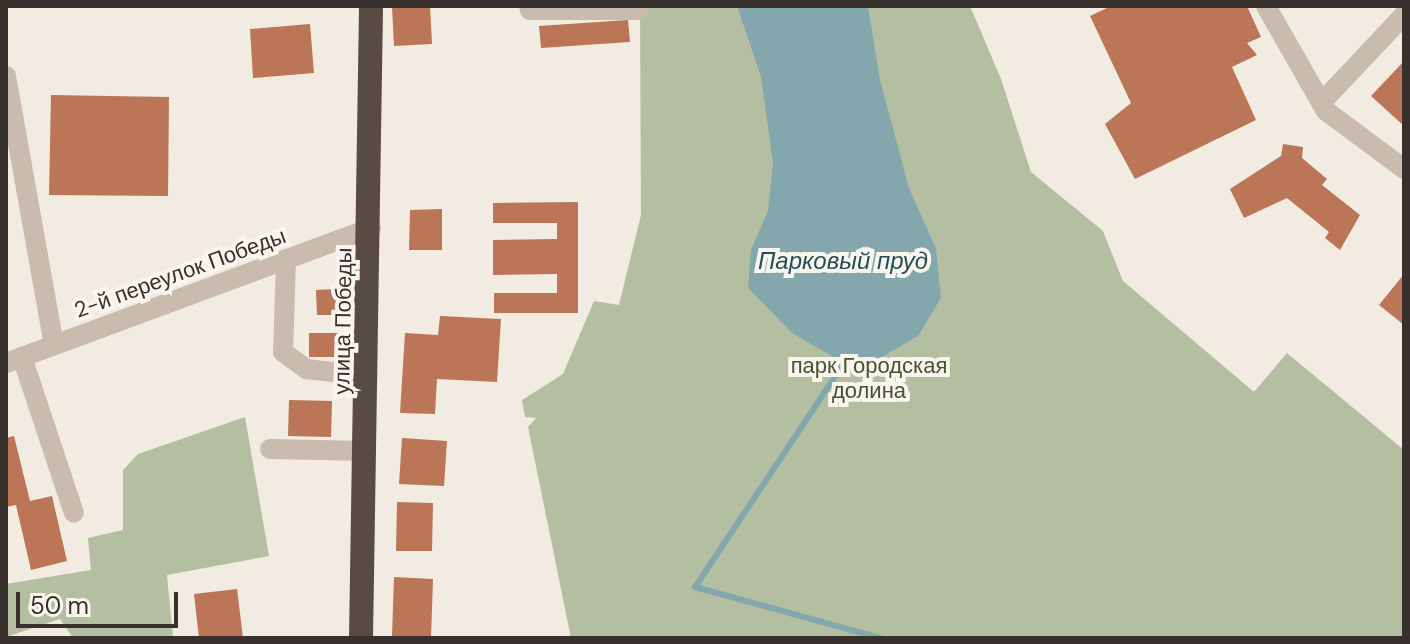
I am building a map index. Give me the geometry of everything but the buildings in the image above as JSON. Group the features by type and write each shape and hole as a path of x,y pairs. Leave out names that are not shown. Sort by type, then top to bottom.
{"highway":[{"name":"улица Победы","path":"361,638 371,228 371,6"}],"street":[{"path":"529,6 530,10 639,10"},
{"path":"1266,6 1326,111 1404,169"},
{"path":"1322,102 1404,15"},
{"path":"6,76 54,345"},
{"name":"2-й переулок Победы","path":"14,360 371,228"},
{"path":"286,259 283,352 306,369 368,376"},
{"path":"14,360 74,513"},
{"path":"270,449 366,451"}],"green space":[{"name":"парк Городская долина","path":"640,6 970,6 1001,79 1031,172 1103,231 1123,281 1254,392 1287,353 1404,450 1404,638 571,638 528,427 536,418 525,417 522,400 563,374 594,301 619,305 641,215"},
{"path":"245,417 269,556 167,575 173,638 73,638 60,619 6,637 6,584 91,570 88,538 123,530 123,470 138,454"}],"water":[{"name":"Парковый пруд","path":"737,6 868,6 880,80 909,188 936,249 941,298 918,336 880,358 844,363 792,333 748,288 751,250 768,211 773,163 761,77"}],"waterway":[{"path":"844,363 695,587 880,638"}]}
